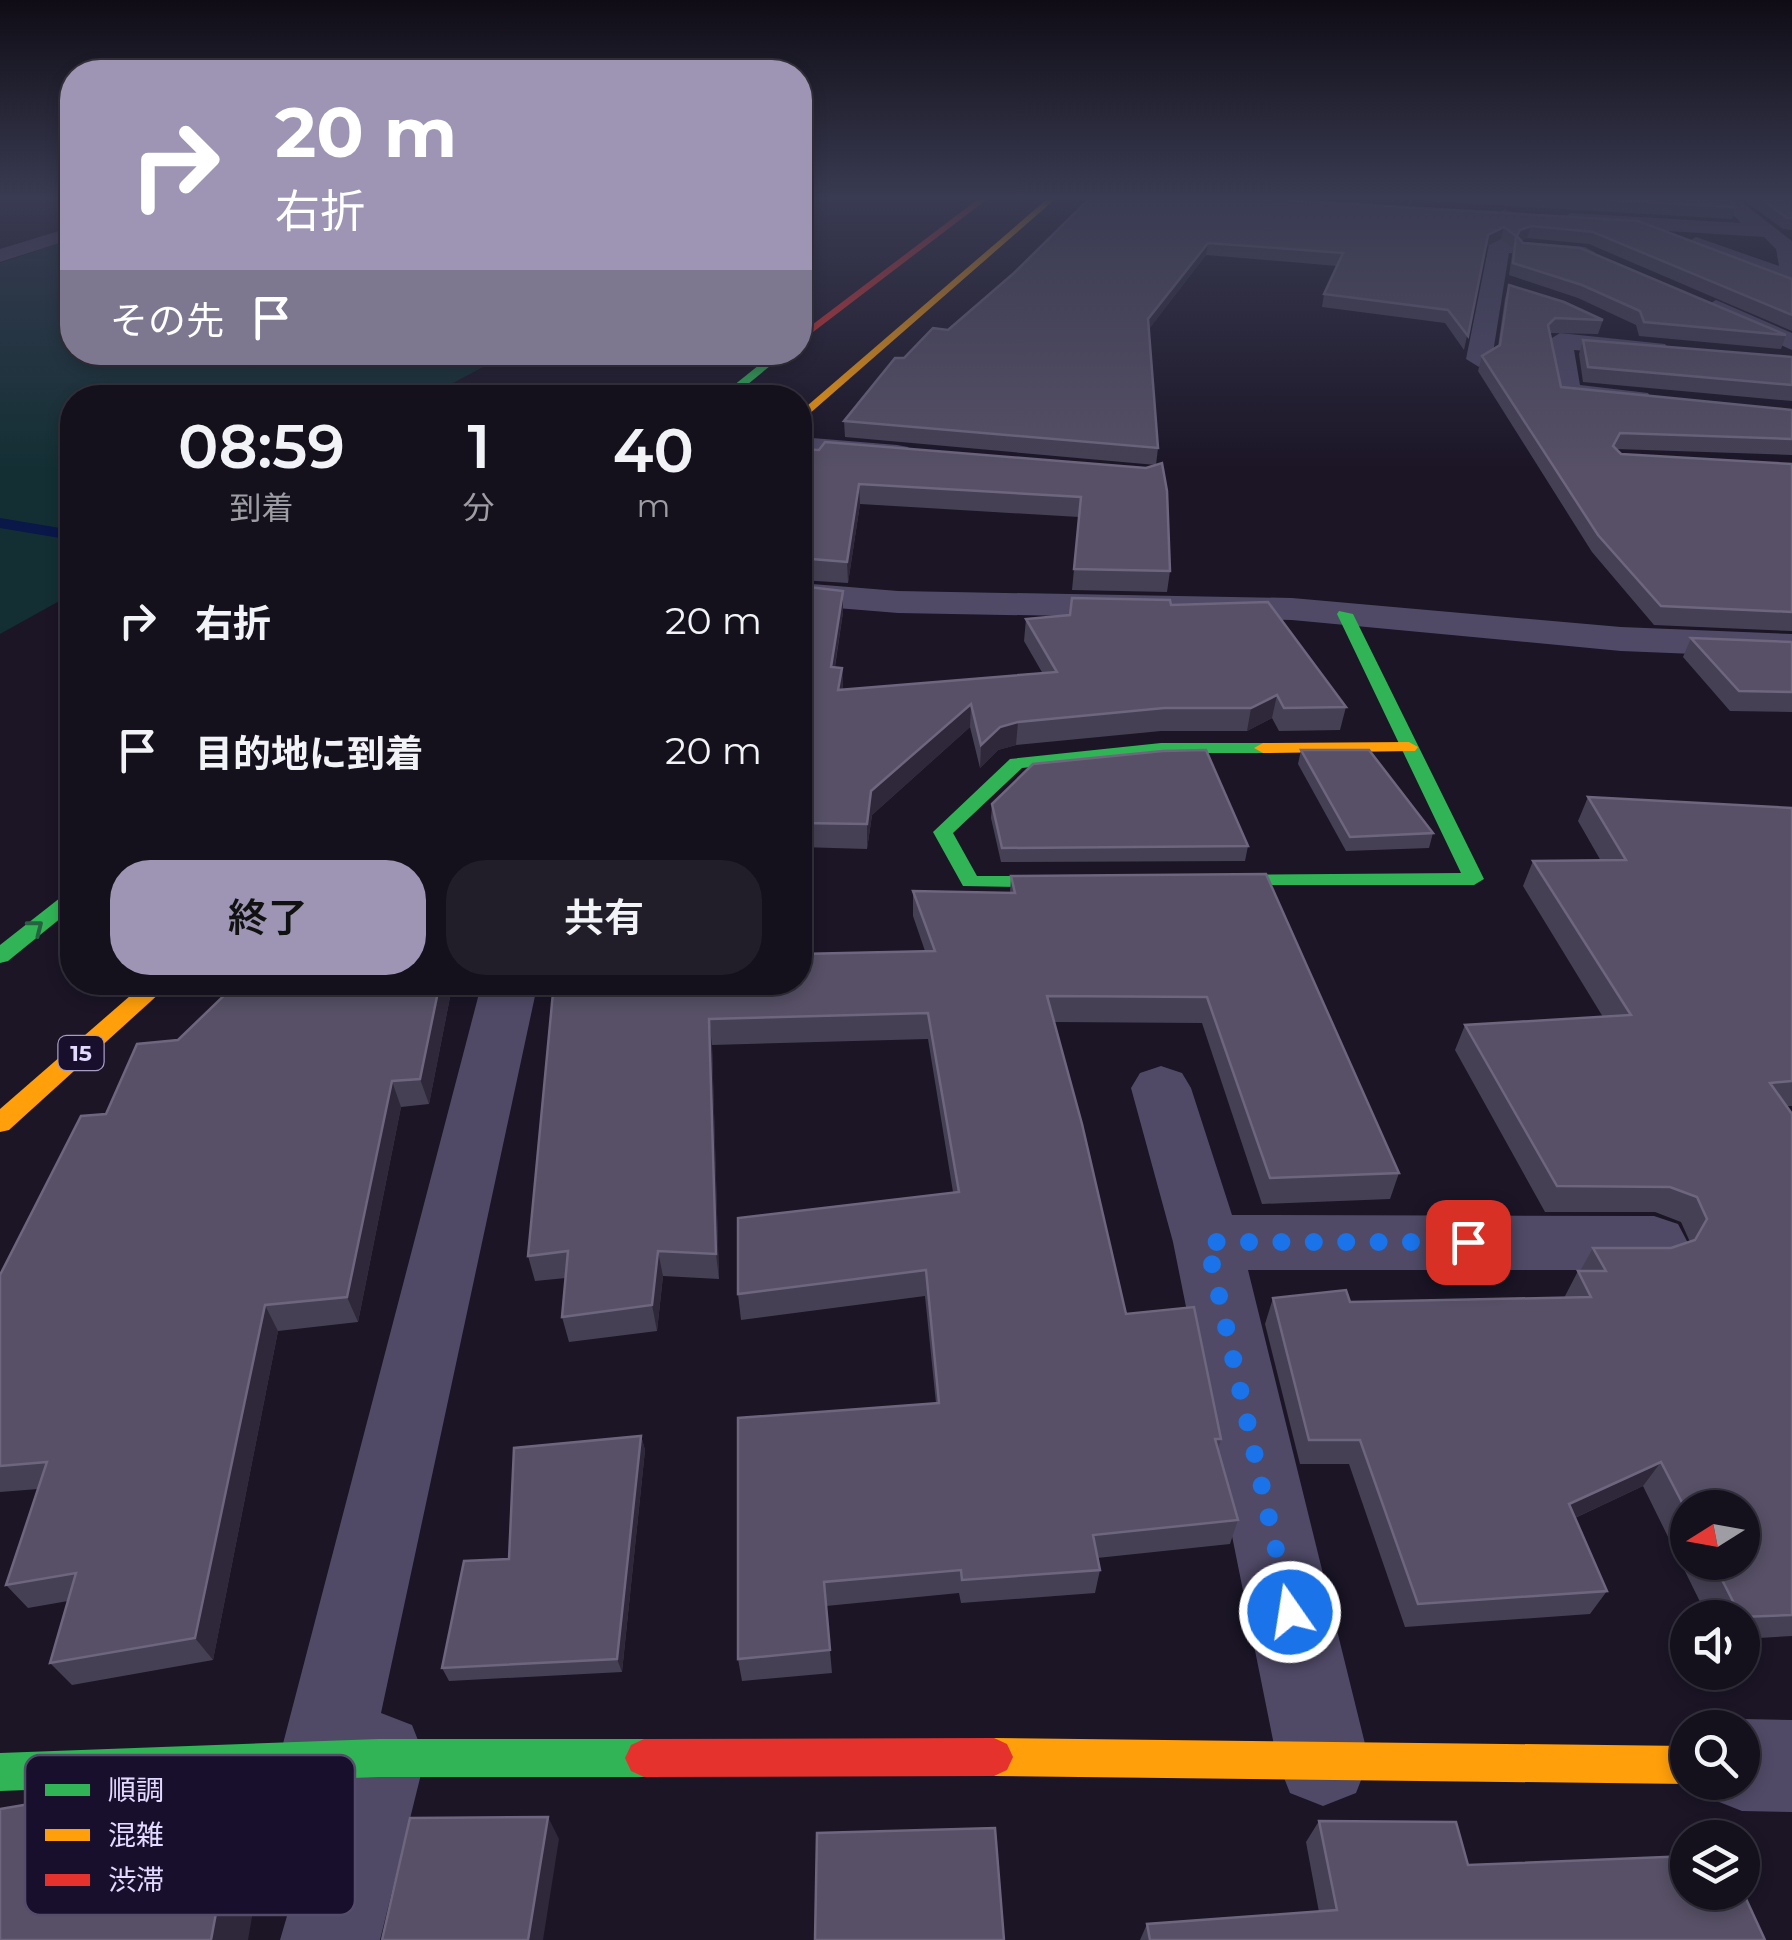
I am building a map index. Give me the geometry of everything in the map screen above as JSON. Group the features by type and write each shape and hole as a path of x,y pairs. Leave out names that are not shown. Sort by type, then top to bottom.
{"main road":[{"path":"812,329 863,291"},
{"path":"812,408 946,291"},
{"path":"740,385 765,365"},
{"path":"1164,881 1474,879 1345,614"},
{"path":"1106,882 970,882 943,832 1018,763 1161,748 1409,746"},
{"path":"0,956 60,908"},
{"name":"15","path":"0,1123 147,995"},
{"path":"355,1759 1323,1760 1670,1765"},
{"path":"0,1772 25,1771"}],"street":[{"path":"1479,359 1500,291"},
{"path":"1700,301 1785,354"},
{"path":"1600,321 1671,351 1627,347 1560,341 1568,392 1651,400 1627,347"},
{"path":"812,447 934,457"},
{"path":"812,595 898,602 1292,609 1621,640 1790,649"},
{"path":"353,1755 507,995"},
{"path":"1162,1088 1207,1242 1323,1760"},
{"path":"1207,1242 1654,1243"},
{"path":"1760,1765 1792,1766"},
{"path":"330,1940 333,1915"}],"green space":[{"path":"0,291 60,291 60,365 487,365 449,385 60,385 60,601 0,634"}],"building":[{"path":"994,291 1170,291 1148,319 1158,448 844,421 895,358 904,358 933,328 948,330"},
{"path":"1326,291 1477,291 1468,336 1448,310 1324,294"},
{"path":"1508,291 1527,291 1603,320 1555,318 1548,325 1561,387 1792,410 1792,439 1620,433 1613,446 1621,454 1792,464 1792,612 1661,606 1598,535 1482,356 1500,345"},
{"path":"1594,291 1681,291 1786,335 1644,322 1640,311"},
{"path":"1733,291 1792,291 1792,315"},
{"path":"1583,340 1792,357 1792,385 1588,367"},
{"path":"825,442 1146,468 1162,463 1170,571 1074,569 1081,497 859,484 847,562 812,559 812,450 819,450"},
{"path":"812,587 843,591 831,667 842,668 838,690 1057,672 1026,619 1070,615 1072,598 1170,600 1171,605 1268,602 1346,707 1284,708 1277,695 1251,708 1164,708 1018,722 1000,727 981,745 971,704 871,791 867,824 812,823"},
{"path":"1691,638 1792,642 1792,692 1739,691"},
{"path":"1206,750 1248,846 1002,848 992,804 1033,764"},
{"path":"1301,750 1369,750 1433,833 1350,837"},
{"path":"1588,797 1792,808 1792,1081 1770,1083 1792,1114 1792,1615 1760,1616 1760,1600 1732,1600 1722,1580 1760,1580 1760,1490 1676,1490 1661,1462 1569,1504 1607,1591 1418,1604 1360,1440 1309,1440 1273,1298 1346,1290 1350,1302 1591,1297 1578,1271 1606,1271 1593,1248 1671,1248 1695,1240 1707,1219 1697,1197 1670,1187 1557,1186 1465,1025 1631,1015 1533,861 1626,860"},
{"path":"1266,874 1399,1173 1270,1178 1207,997 1047,996 1082,1124 1126,1314 1194,1307 1221,1439 1215,1439 1238,1520 1093,1535 1100,1570 962,1580 961,1570 824,1582 830,1650 738,1659 738,1418 939,1403 926,1270 738,1294 738,1218 959,1192 928,1013 709,1019 716,1254 658,1251 652,1305 562,1317 568,1251 528,1256 553,995 812,995 812,954 935,951 913,891 1015,893 1011,876"},
{"path":"225,995 437,995 420,1079 392,1081 347,1297 265,1305 195,1638 50,1663 76,1573 6,1585 47,1462 0,1466 0,1275 81,1116 106,1114 137,1044 178,1040"},
{"path":"641,1436 617,1659 442,1668 464,1561 509,1559 514,1448"},
{"path":"25,1805 25,1915 216,1915 211,1940 0,1940 0,1809"},
{"path":"548,1817 528,1940 382,1940 410,1818"},
{"path":"1319,1821 1456,1822 1468,1865 1670,1857 1670,1910 1751,1910 1765,1940 1150,1940 1147,1924 1337,1910"},
{"path":"995,1828 1004,1940 815,1940 817,1833"}],"waterway":[{"path":"0,523 60,533"}],"traffic: fast":[{"path":"740,385 765,365"},
{"path":"1193,881 1474,879 1345,614"},
{"path":"1087,882 970,882 943,832 1017,763 1161,748 1263,748"},
{"path":"0,956 60,908"},
{"path":"355,1759 644,1758"},
{"path":"0,1772 25,1771"}],"traffic: slow":[{"path":"812,408 946,291"},
{"path":"1263,748 1409,747"},
{"path":"0,1123 146,995"},
{"path":"994,1757 1670,1765"}],"traffic: jam":[{"path":"812,330 863,291"},
{"path":"644,1758 994,1757"}],"route":[{"path":"1290,1612 1207,1242 1468,1242"}]}
